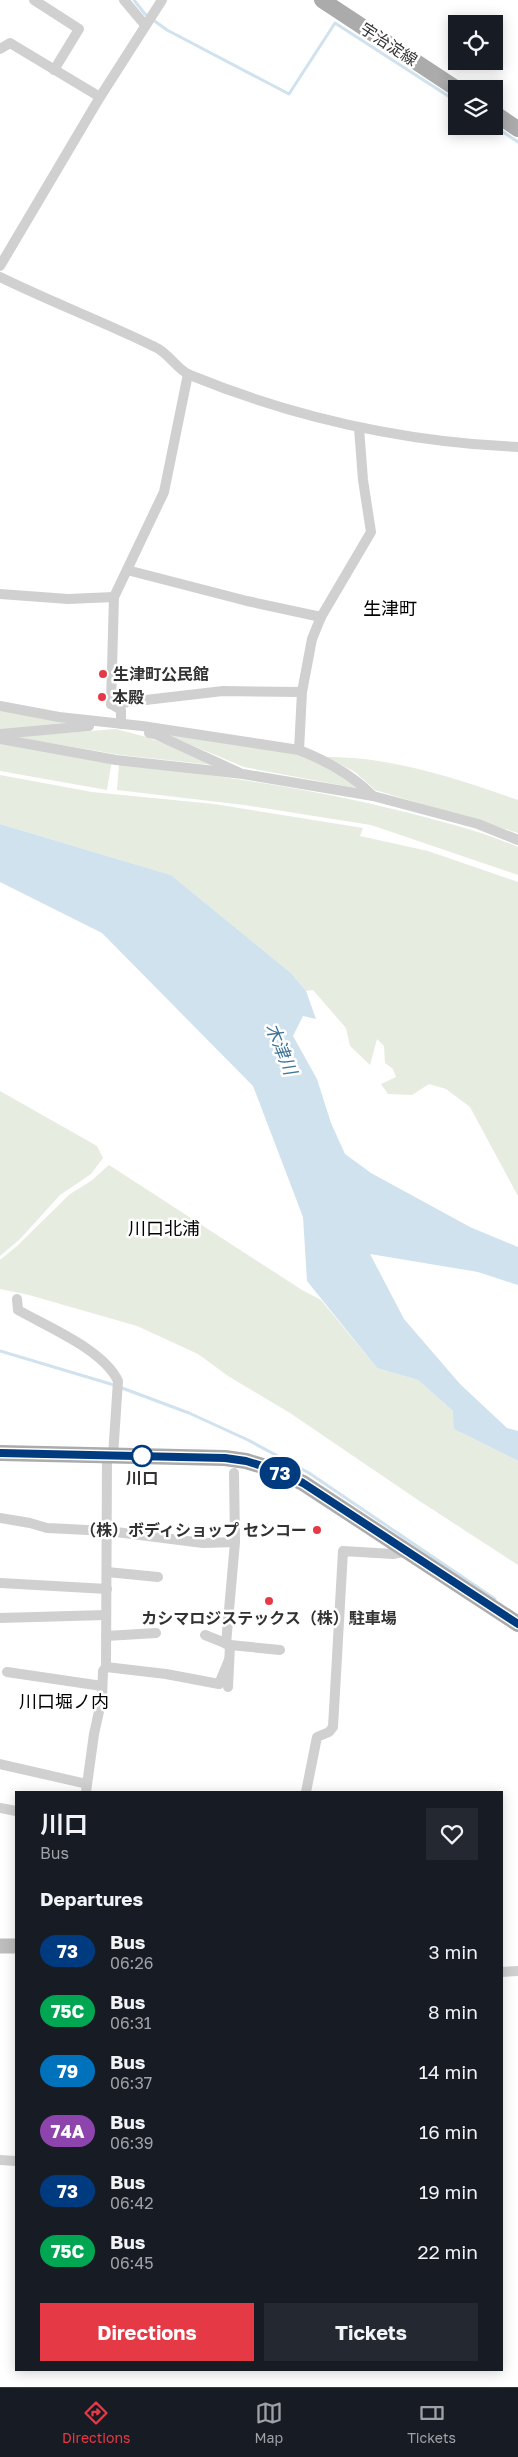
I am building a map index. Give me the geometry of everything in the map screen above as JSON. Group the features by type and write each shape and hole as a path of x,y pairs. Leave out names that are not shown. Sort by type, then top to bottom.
{"main road":[{"name":"宇治淀線","path":"322,0 448,83"},
{"path":"503,119 518,129"},
{"path":"0,1453 225,1458 246,1461 275,1470 303,1483 518,1624"}],"street":[{"path":"34,0 79,28 54,70"},
{"path":"124,0 145,25"},
{"path":"0,266 100,98 162,0"},
{"path":"0,49 10,44 100,98"},
{"path":"0,277 158,348 188,374 288,410 359,428 459,445 518,447"},
{"path":"111,704 114,597 164,492 188,374"},
{"path":"299,750 302,692 312,639 321,617 371,532 363,480 359,428"},
{"path":"128,570 247,601 321,617"},
{"path":"0,594 68,599 114,597"},
{"path":"111,704 223,690 302,692"},
{"path":"111,704 121,710 121,724"},
{"path":"0,706 59,717 121,724 299,750 322,759 348,774 373,796"},
{"path":"0,734 121,724 136,731 155,734 234,768 242,774"},
{"path":"0,739 116,760 242,774 373,796 478,824 518,840"},
{"path":"0,1764 86,1788 103,1671 106,1667 110,1456 118,1381 108,1365 74,1341 18,1310 17,1299"},
{"path":"228,1688 228,1644 235,1542 234,1473"},
{"path":"0,1518 46,1528 108,1531 203,1543 235,1542"},
{"path":"306,1791 317,1737 329,1732 333,1727 343,1551 393,1554 408,1551"},
{"path":"107,1572 158,1577"},
{"path":"0,1583 107,1589"},
{"path":"0,1618 106,1615"},
{"path":"106,1636 156,1633"},
{"path":"205,1635 228,1644 280,1650"},
{"path":"106,1667 166,1674 218,1684 229,1660"},
{"path":"7,1672 102,1686"},
{"path":"0,1808 15,1811"},
{"path":"503,1972 518,1971"},
{"path":"0,2160 15,2161"}],"shaded area":[{"path":"0,709 79,723 0,730"},
{"path":"116,729 146,737 231,767 121,755 14,737"},
{"path":"160,732 298,753 317,761 361,789 244,767"},
{"path":"0,742 112,760 107,790 0,771"},
{"path":"326,757 376,761 424,770 518,800 518,833 375,790 355,772"},
{"path":"119,764 299,789 370,803 448,823 518,847 518,875 371,825 244,805 117,790"},
{"path":"0,775 92,792 214,804 363,828 360,836 428,851 518,882 518,1196 470,1107 446,1089 429,1084 412,1095 388,1094 381,1084 396,1077 393,1069 385,1063 384,1046 377,1039 370,1065 350,1046 346,1028 313,990 306,991 291,973 171,875 0,824"},
{"path":"0,1091 97,1146 103,1158 91,1174 60,1195 20,1239 0,1256"},
{"path":"109,1165 302,1290 321,1300 377,1368 418,1380 453,1411 462,1433 518,1461 518,1565 290,1413 228,1376 198,1354 137,1326 29,1295 0,1289 0,1260 70,1194 91,1181"}],"water":[{"name":"木津川","path":"0,824 171,875 291,973 306,991 316,1019 303,1016 293,1036 317,1079 331,1123 345,1154 371,1173 470,1227 518,1247 518,1285 478,1272 370,1254 404,1319 460,1384 507,1428 518,1431 518,1461 454,1429 453,1411 418,1380 377,1368 307,1281 303,1217 253,1086 102,933 0,882"}],"waterway":[{"path":"134,0 145,14 167,30 289,94 335,23 448,96"},
{"path":"503,132 518,142"},
{"path":"0,1351 114,1385 189,1413 248,1440 309,1473 495,1599"}],"bus line":[{"name":"73","path":"0,1453 225,1458 246,1461 275,1470 303,1483 518,1624"}],"place":[{"name":"生津町公民館","path":"103,674"},
{"name":"本殿","path":"102,697"},
{"name":"川口","path":"142,1456"},
{"name":"（株）ボディショップ センコー","path":"317,1530"},
{"name":"カシマロジステックス（株）駐車場","path":"269,1601"}],"district":[{"name":"生津町","path":"390,609"},
{"name":"川口北浦","path":"164,1229"},
{"name":"川口堀ノ内","path":"64,1702"}]}
